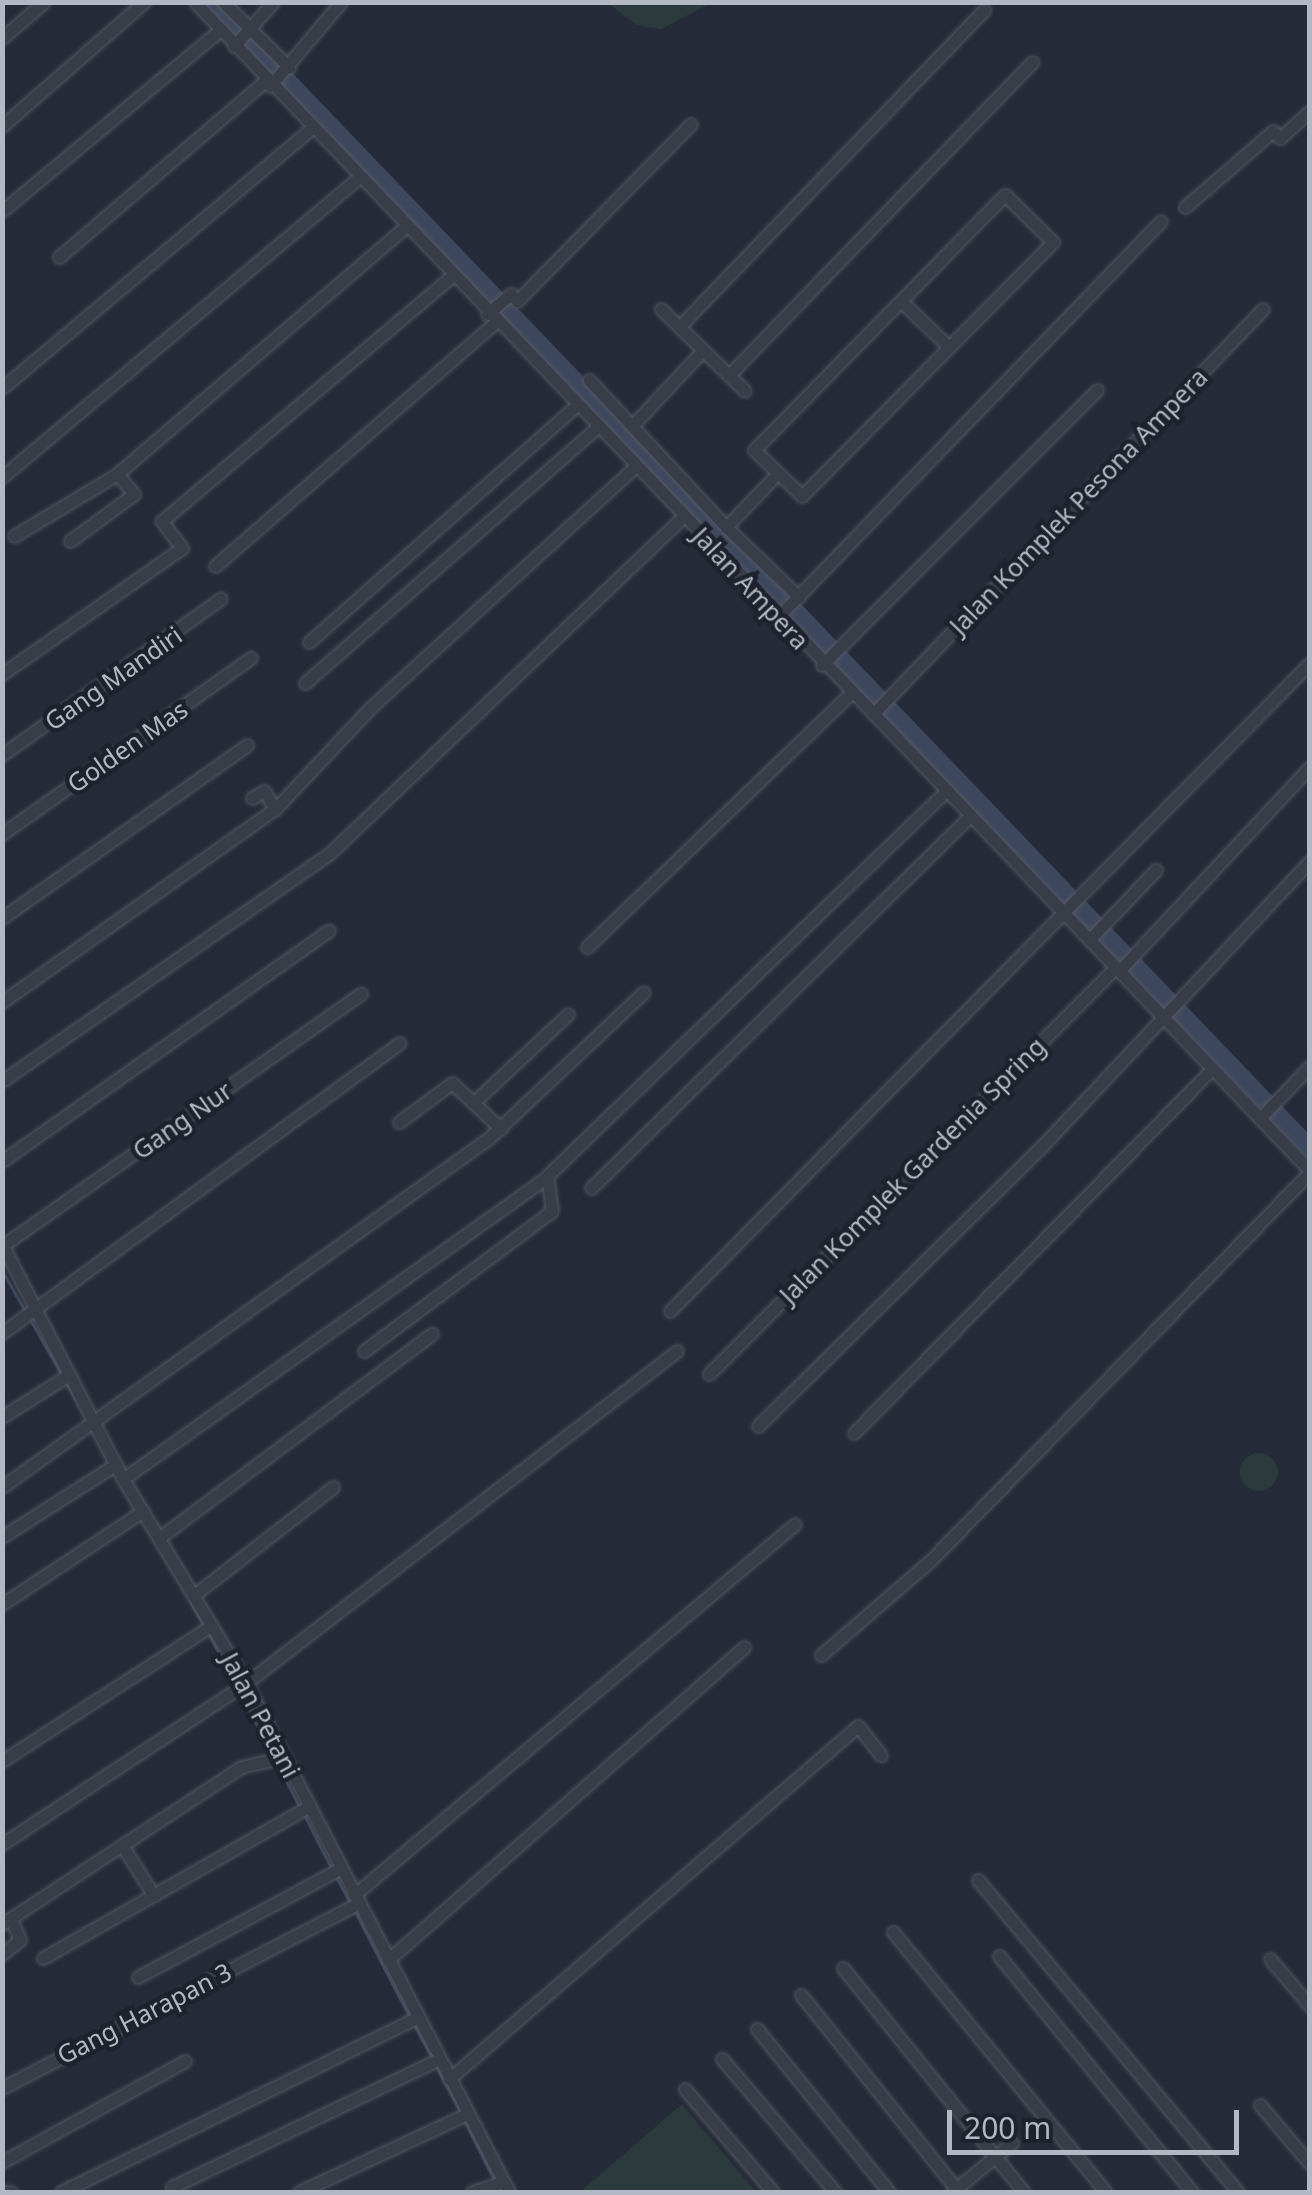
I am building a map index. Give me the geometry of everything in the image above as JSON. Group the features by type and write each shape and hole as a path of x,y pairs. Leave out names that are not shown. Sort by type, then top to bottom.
{"street":[{"path":"2,38 44,2"},
{"path":"2,126 144,2"},
{"path":"223,2 242,38 288,69"},
{"path":"242,38 273,2"},
{"path":"59,257 288,69 342,2"},
{"name":"Jalan Ampera","path":"198,4 220,30 242,38 269,83 404,228 494,312 576,406 684,516 789,606 824,663 852,692 877,710 947,790 1118,970 1169,1011 1212,1068 1262,1116 1310,1172"},
{"path":"679,327 984,10"},
{"path":"2,211 220,30"},
{"path":"729,375 1032,62"},
{"path":"1185,207 1310,111"},
{"path":"216,566 494,312 516,300 691,124"},
{"path":"2,388 312,128"},
{"path":"2,477 358,177"},
{"path":"1004,195 1053,242 802,496 754,450 901,300 1004,195"},
{"path":"589,380 726,527 789,606 1161,221"},
{"path":"14,536 117,474 404,228"},
{"path":"2,674 182,548 162,521 452,276"},
{"path":"901,300 949,347"},
{"path":"660,309 745,391"},
{"name":"Jalan Komplek Pesona Ampera","path":"877,710 1263,309"},
{"path":"632,426 703,350"},
{"path":"824,663 842,650 1097,390"},
{"path":"309,642 576,406"},
{"path":"305,683 597,427"},
{"path":"2,1002 257,828 372,707 635,466"},
{"path":"726,527 778,473"},
{"path":"70,540 134,494 117,474"},
{"path":"2,1081 331,852 684,516"},
{"name":"Gang Mandiri","path":"2,755 221,598"},
{"name":"Golden Mas","path":"2,834 250,658"},
{"path":"670,1312 1310,663"},
{"path":"587,948 852,692"},
{"path":"2,918 248,745"},
{"name":"Jalan Komplek Gardenia Spring","path":"709,1374 1118,970 1310,767"},
{"path":"252,798 264,790 276,808"},
{"path":"123,1480 547,1176 947,790"},
{"path":"591,1188 972,815"},
{"path":"758,1426 1169,1011 1310,861"},
{"path":"1091,938 1156,870"},
{"path":"2,1162 328,930"},
{"path":"2,1487 100,1424 501,1129 642,993"},
{"name":"Gang Nur","path":"3,1245 361,994"},
{"path":"474,1104 568,1014"},
{"path":"2,1333 400,1043"},
{"path":"1262,1116 1310,1066"},
{"path":"854,1433 1212,1068"},
{"path":"400,1122 452,1083 501,1129"},
{"path":"821,1655 931,1560 1310,1172"},
{"path":"364,1351 552,1211 547,1176"},
{"name":"Jalan Petani","path":"3,1245 28,1315 65,1377 100,1424 112,1466 194,1595 205,1629 282,1758 334,1871 388,1960 435,2061 449,2078 501,2185"},
{"path":"159,1538 432,1334"},
{"path":"2,1844 241,1686 677,1351"},
{"path":"2,1417 65,1377"},
{"path":"2,1538 112,1466"},
{"path":"194,1595 332,1487"},
{"path":"2,1604 143,1512"},
{"name":"Gang Harapan 3","path":"2,2088 354,1903 794,1524"},
{"path":"2,1761 205,1629"},
{"path":"388,1960 744,1646"},
{"path":"449,2078 858,1726 881,1755"},
{"path":"4,1952 20,1940 7,1922 241,1766 262,1768 282,1758"},
{"path":"43,1958 307,1808"},
{"path":"122,1845 154,1896"},
{"path":"138,1977 334,1871"},
{"path":"978,1880 1238,2192"},
{"path":"893,1932 1106,2192"},
{"path":"998,1956 1192,2192"},
{"path":"1270,1958 1310,2006"},
{"path":"843,1968 1024,2192"},
{"path":"801,1996 956,2191 1012,2143"},
{"path":"60,2192 414,2019"},
{"path":"758,2030 889,2192"},
{"path":"722,2059 834,2192"},
{"path":"2,2162 185,2061"},
{"path":"172,2187 435,2061"},
{"path":"685,2089 773,2192"},
{"path":"1260,2105 1310,2164"},
{"path":"299,2192 467,2114"},
{"path":"472,2192 501,2185"},
{"path":"4,2192 12,2192"}],"shaded area":[{"path":"608,3 711,3 661,29 636,25"},
{"path":"1259,1453 1272,1459 1278,1472 1272,1485 1259,1491 1246,1485 1240,1472 1246,1459"},
{"path":"682,2104 756,2192 580,2192"}],"waterway":[{"path":"212,2 1310,1148"},
{"path":"2,1270 26,1312"},
{"path":"30,1319 61,1373"},
{"path":"65,1380 76,1399"},
{"path":"191,1602 204,1625"},
{"path":"208,1632 235,1683"},
{"path":"241,1694 272,1754"},
{"path":"278,1765 300,1807"},
{"path":"304,1814 332,1869"},
{"path":"336,1876 351,1904"},
{"path":"355,1911 409,2015"},
{"path":"415,2026 433,2059"},
{"path":"436,2066 461,2112"},
{"path":"464,2119 494,2179"}]}
